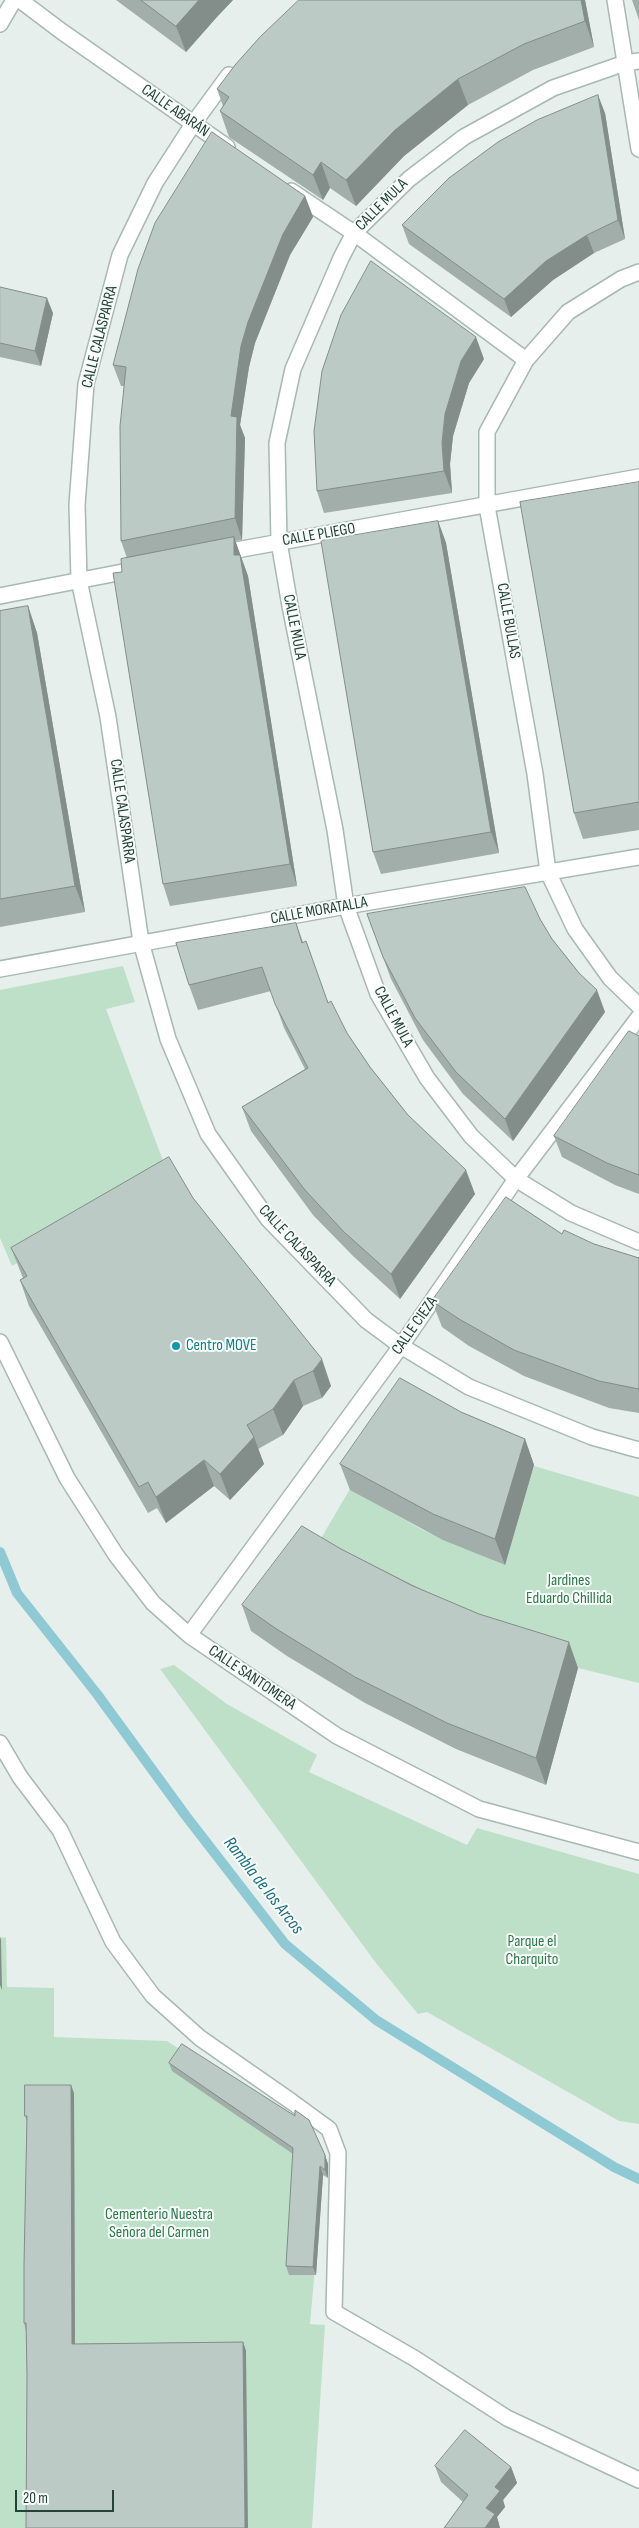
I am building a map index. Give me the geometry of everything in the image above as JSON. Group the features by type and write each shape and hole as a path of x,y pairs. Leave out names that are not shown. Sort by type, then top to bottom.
{"street":[{"path":"0,24 14,0"},
{"name":"CALLE ABARÁN","path":"20,0 61,31 242,157"},
{"path":"615,0 632,62 639,150"},
{"name":"CALLE MULA","path":"632,62 553,88 464,136 409,179 354,233 340,258 293,369 277,443 279,542 335,830 346,906 378,994 427,1078 471,1136 516,1179 571,1213 639,1242"},
{"name":"CALLE CALASPARRA","path":"236,66 194,124 155,183 120,255 86,384 77,505 79,580 108,717 141,942 168,1039 208,1134 268,1219 366,1320 402,1346 469,1386 592,1437 639,1450"},
{"path":"282,184 354,233 526,360"},
{"name":"CALLE BULLAS","path":"639,272 621,279 568,312 526,360 487,432 487,506 535,774 548,872 575,929 610,978 639,1006"},
{"name":"CALLE PLIEGO","path":"203,556 639,477"},
{"path":"0,596 146,568"},
{"name":"CALLE MORATALLA","path":"0,969 346,906 639,857"},
{"name":"CALLE CIEZA","path":"189,1635 402,1346 516,1179 639,1017"},
{"name":"CALLE SANTOMERA","path":"0,1342 68,1478 116,1555 153,1603 189,1635 337,1736 479,1810 639,1852"},
{"path":"0,1743 20,1777 60,1830 113,1942 153,1996 200,2038 329,2129 338,2153 334,2312 414,2358 507,2418 639,2480"}],"green space":[{"path":"123,966 135,1002 106,1009 168,1174 12,1266 0,1238 0,990"},
{"name":"Jardines Eduardo Chillida","path":"534,1466 639,1497 639,1683 566,1665 313,1552 350,1489 421,1529 504,1565"},
{"name":"Parque el Charquito","path":"174,1665 227,1704 317,1755 309,1772 467,1845 477,1828 639,1874 639,2124 619,2121 427,2012 418,2014 376,1963 160,1669"},
{"name":"Cementerio Nuestra Señora del Carmen","path":"6,1937 7,1987 54,1988 54,2037 167,2041 316,2136 325,2155 310,2324 325,2325 312,2528 0,2528 0,1938"}],"building":[{"path":"141,0 199,0 176,26"},
{"path":"299,0 581,0 585,21 524,44 458,79 395,130 346,180 321,162 313,175 220,111 229,97 217,89 260,37"},
{"path":"598,95 618,220 587,235 546,261 504,299 402,225 449,178 498,142 537,120"},
{"path":"212,132 305,196 283,234 248,322 241,346 231,416 237,417 235,518 121,541 120,426 126,367 113,365 138,269 155,223"},
{"path":"371,261 476,337 461,361 445,414 442,443 444,471 317,491 314,431 322,371 341,315"},
{"path":"0,287 47,298 35,351 0,343"},
{"path":"639,482 639,802 574,813 520,502"},
{"path":"438,521 491,832 373,852 321,541"},
{"path":"234,537 234,555 240,555 290,864 163,884 113,573 122,572 121,559"},
{"path":"28,606 75,886 0,899 0,611"},
{"path":"525,887 552,939 579,973 597,990 505,1119 456,1072 415,1018 383,957 367,914"},
{"path":"296,923 302,943 306,941 328,1003 331,1001 347,1033 370,1067 408,1115 466,1170 391,1274 344,1232 305,1190 242,1107 308,1068 275,1004 262,967 189,985 176,943"},
{"path":"629,1031 639,1036 639,1175 607,1163 554,1136"},
{"name":"Centro MOVE","path":"169,1157 193,1198 322,1359 313,1371 294,1380 273,1409 247,1425 254,1437 220,1474 204,1460 156,1497 148,1482 139,1487 20,1280 27,1276 11,1248"},
{"path":"506,1197 562,1234 564,1230 594,1244 639,1258 639,1389 599,1381 514,1350 459,1319 432,1301"},
{"path":"400,1378 461,1412 525,1439 495,1539 433,1514 340,1464"},
{"path":"302,1526 341,1549 413,1586 479,1614 569,1642 536,1758 447,1723 355,1677 278,1630 242,1605"},
{"path":"182,2044 295,2116 295,2110 309,2120 325,2155 325,2170 320,2166 313,2267 286,2266 293,2148 169,2063"},
{"path":"25,2085 71,2085 72,2344 243,2342 245,2528 26,2528 27,2375 26,2323 24,2323 24,2265 27,2116 25,2116"},
{"path":"465,2430 511,2467 495,2487 500,2491 486,2508 495,2514 485,2528 444,2528 468,2495 435,2466"}],"waterway":[{"name":"Rambla de los Arcos","path":"0,1552 17,1593 97,1694 186,1816 285,1944 376,2020 614,2167 639,2179"}],"place":[{"name":"Centro MOVE","path":"176,1346"}]}
